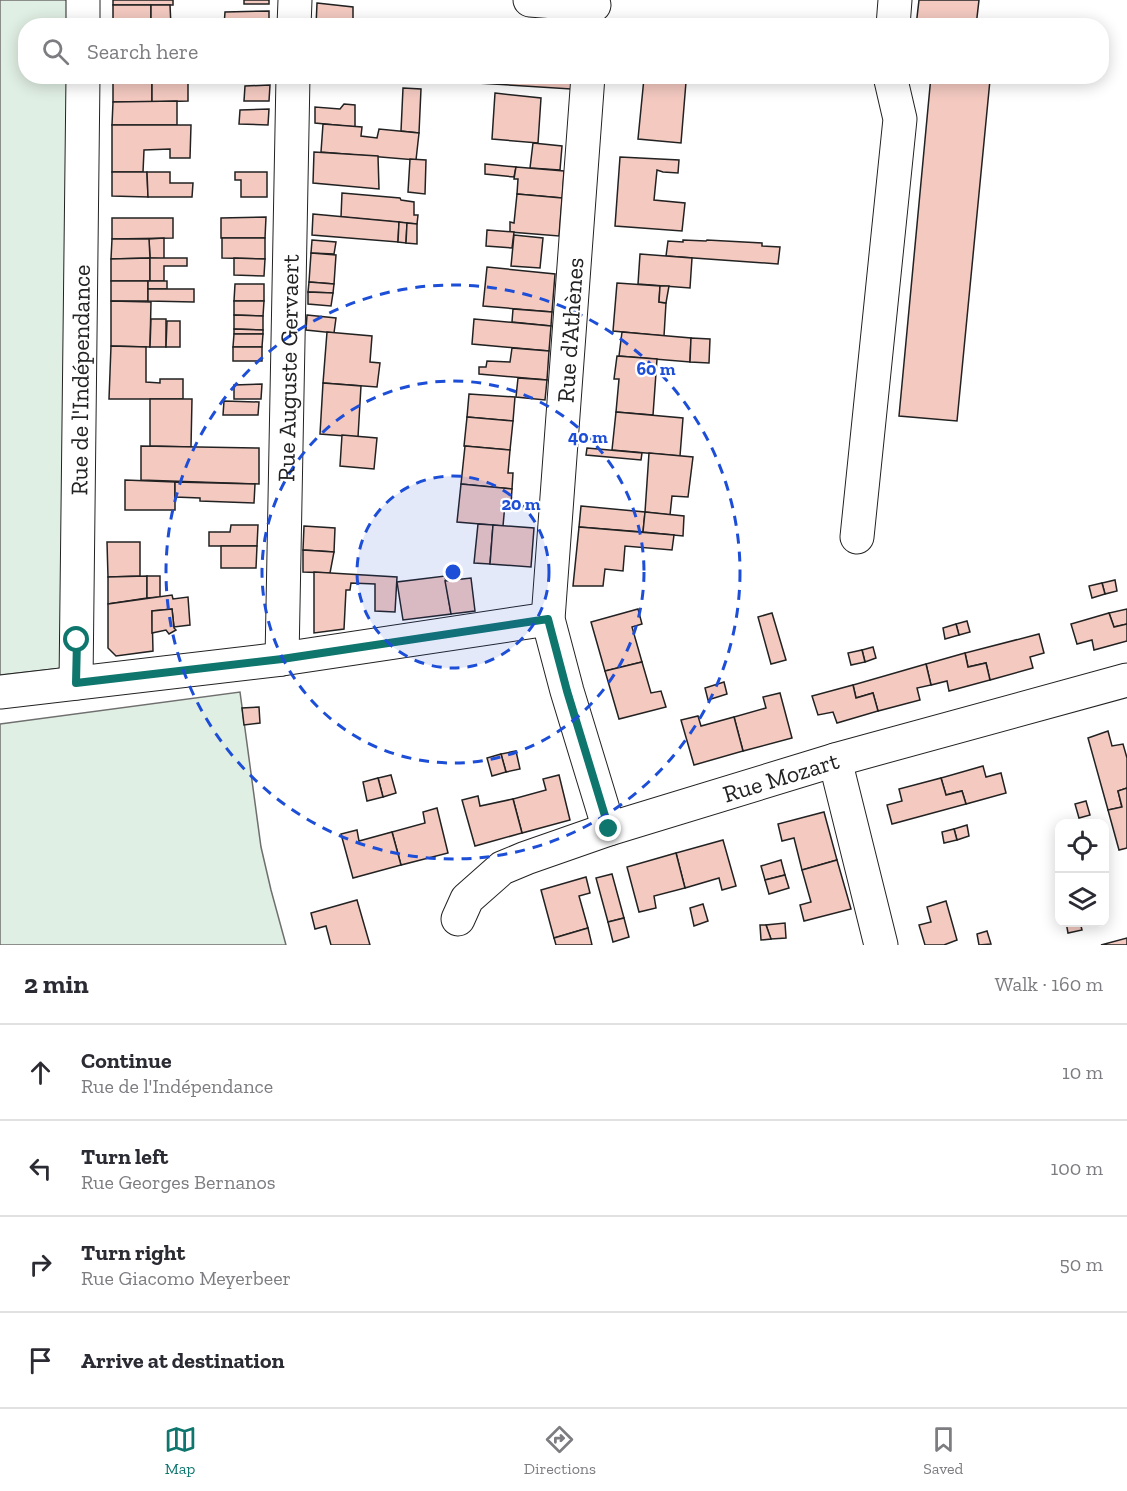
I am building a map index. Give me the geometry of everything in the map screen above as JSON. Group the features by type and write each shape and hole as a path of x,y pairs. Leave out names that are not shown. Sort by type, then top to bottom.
{"street":[{"path":"83,0 83,18"},
{"path":"294,18 295,0"},
{"path":"530,0 593,10"},
{"path":"894,18 895,0"},
{"name":"Rue de l'Indépendance","path":"76,683 83,84"},
{"name":"Rue Auguste Gervaert","path":"282,659 293,84"},
{"name":"Rue d'Athènes","path":"587,84 548,619 567,691 609,829"},
{"path":"858,537 900,119 892,84"},
{"path":"0,692 282,659 548,619"},
{"name":"Rue Mozart","path":"458,919 467,899 502,868 526,858 609,829 835,760 1127,680"},
{"path":"835,760 881,945"}],"green space":[{"path":"0,0 67,0 67,18 18,18 18,84 67,84 63,668 0,675"},
{"path":"240,692 261,847 286,945 0,945 0,724"}],"building":[{"path":"113,0 173,0 173,5 113,5"},
{"path":"244,0 269,0 269,4 244,4"},
{"path":"919,0 979,0 977,18 917,18"},
{"path":"317,3 353,7 353,18 316,18"},
{"path":"113,5 151,5 151,18 113,18"},
{"path":"151,5 170,5 171,18 151,18"},
{"path":"269,11 269,18 225,18 225,12"},
{"path":"113,84 152,84 152,102 113,102"},
{"path":"152,84 188,84 188,101 152,102"},
{"path":"492,84 571,84 571,89"},
{"path":"643,84 686,84 681,143 638,139"},
{"path":"930,84 990,84 957,421 899,416"},
{"path":"270,85 269,101 244,101 245,86"},
{"path":"403,88 421,89 419,133 401,131"},
{"path":"495,93 541,98 538,143 492,139"},
{"path":"177,101 177,125 112,125 113,102"},
{"path":"344,104 355,105 355,127 315,123 315,107 340,109"},
{"path":"269,109 268,125 239,124 240,110"},
{"path":"323,124 362,127 361,136 377,138 379,129 419,133 416,160 321,152"},
{"path":"112,125 191,125 190,158 170,158 170,149 144,150 143,172 112,172"},
{"path":"533,143 562,146 560,170 530,168"},
{"path":"314,152 378,156 379,189 313,183"},
{"path":"620,157 679,160 678,173 657,170 654,200 685,203 682,231 615,226"},
{"path":"410,159 426,160 425,194 408,192"},
{"path":"485,164 516,167 514,177 485,174"},
{"path":"516,167 564,171 562,198 517,194 518,179 514,179"},
{"path":"112,172 147,172 148,197 112,196"},
{"path":"147,172 170,172 170,183 193,183 192,197 148,197"},
{"path":"235,172 267,172 267,197 241,197 241,180 235,180"},
{"path":"342,193 400,198 414,202 414,215 418,215 417,224 341,217"},
{"path":"517,194 562,198 559,236 510,232 510,222 514,223"},
{"path":"313,214 399,222 398,242 312,235"},
{"path":"266,217 265,238 221,238 221,218"},
{"path":"112,218 173,218 173,238 112,239"},
{"path":"399,222 407,223 406,243 398,242"},
{"path":"407,223 417,224 417,244 406,243"},
{"path":"487,230 514,232 512,248 486,246"},
{"path":"514,235 543,238 540,268 511,266"},
{"path":"164,238 164,259 150,258 149,239"},
{"path":"222,238 265,238 265,259 222,258"},
{"path":"112,239 149,239 150,258 111,259"},
{"path":"312,240 336,242 334,254 311,253"},
{"path":"683,240 762,243 762,246 780,247 778,264 666,256 668,241 683,242"},
{"path":"311,253 336,255 334,284 309,282"},
{"path":"640,254 692,258 690,288 638,284"},
{"path":"150,258 150,281 111,281 111,259"},
{"path":"150,258 187,258 187,266 164,266 164,281 150,281"},
{"path":"234,258 265,259 264,276 234,275"},
{"path":"487,267 555,274 552,312 483,306"},
{"path":"111,281 148,281 148,301 111,301"},
{"path":"148,281 167,281 167,289 148,289"},
{"path":"309,282 334,284 333,293 308,292"},
{"path":"617,283 660,286 659,302 666,303 664,336 613,331"},
{"path":"235,284 264,284 264,301 234,301"},
{"path":"660,286 669,286 666,303 659,302"},
{"path":"148,289 194,289 194,302 148,301"},
{"path":"308,292 333,293 331,306 308,304"},
{"path":"111,301 151,302 150,347 111,346"},
{"path":"234,301 264,301 263,316 234,315"},
{"path":"513,309 552,312 551,326 512,322"},
{"path":"234,315 263,316 263,330 234,329"},
{"path":"307,315 336,318 334,333 306,330"},
{"path":"151,319 166,319 166,347 150,347"},
{"path":"474,319 551,326 549,351 472,344"},
{"path":"167,321 180,321 180,347 166,347"},
{"path":"234,329 263,330 263,334 234,334"},
{"path":"327,332 372,336 370,362 380,363 377,387 323,383"},
{"path":"622,332 691,338 690,362 619,356"},
{"path":"234,334 263,334 262,347 233,347"},
{"path":"691,338 710,339 709,363 690,362"},
{"path":"111,346 146,347 146,382 160,383 160,379 183,379 183,399 109,399"},
{"path":"233,347 262,347 262,361 233,361"},
{"path":"512,348 549,351 547,380 479,374 479,367 486,367 487,361 510,362"},
{"path":"617,356 657,359 653,415 616,412 619,379 614,379"},
{"path":"518,378 547,380 545,400 516,397"},
{"path":"323,383 361,386 358,437 320,434"},
{"path":"262,384 261,399 234,399 234,385"},
{"path":"469,394 515,397 513,421 467,417"},
{"path":"150,399 192,399 191,447 150,446"},
{"path":"224,401 259,402 258,415 223,415"},
{"path":"616,412 683,418 680,456 612,450"},
{"path":"467,417 513,421 510,450 464,446"},
{"path":"342,435 377,438 374,469 340,466"},
{"path":"141,446 259,448 259,484 141,480"},
{"path":"465,446 510,450 508,473 513,473 512,489 461,484"},
{"path":"587,448 642,453 641,460 586,455"},
{"path":"649,453 693,457 688,497 672,496 670,515 645,512"},
{"path":"125,480 175,482 175,510 125,510"},
{"path":"175,482 255,484 254,503 200,501 200,498 175,497"},
{"path":"461,484 512,489 511,504 505,504 503,526 457,522"},
{"path":"581,506 645,512 643,532 579,527"},
{"path":"645,512 684,516 683,536 643,532"},
{"path":"478,524 493,525 490,564 474,563"},
{"path":"231,525 258,525 257,546 209,546 209,532 230,532"},
{"path":"493,525 534,528 531,567 490,564"},
{"path":"304,526 335,528 334,552 303,550"},
{"path":"579,527 674,535 672,550 625,546 623,571 605,569 603,586 573,586"},
{"path":"107,542 140,542 140,576 108,577"},
{"path":"221,546 257,546 256,568 221,568"},
{"path":"303,550 334,552 330,573 303,572"},
{"path":"314,572 397,577 395,612 375,611 375,584 351,583 350,590 346,590 344,629 314,633"},
{"path":"147,576 147,598 108,604 108,577"},
{"path":"147,576 160,576 160,597 147,598"},
{"path":"445,576 451,614 403,620 397,582"},
{"path":"471,578 475,611 451,614 445,581"},
{"path":"1115,580 1117,591 1105,594 1102,583"},
{"path":"1102,583 1105,594 1092,598 1089,586"},
{"path":"172,595 173,599 188,597 190,625 174,627 172,609 152,611 153,651 116,656 108,648 108,604"},
{"path":"172,609 176,630 169,634 166,630 152,633 152,611"},
{"path":"638,609 642,624 632,627 642,662 605,671 591,622"},
{"path":"1127,609 1127,624 1114,627 1109,613"},
{"path":"772,613 786,660 771,664 758,617"},
{"path":"1109,613 1114,627 1127,624 1127,641 1094,650 1092,640 1077,644 1071,624"},
{"path":"967,621 970,632 959,635 956,624"},
{"path":"956,624 959,635 945,639 943,628"},
{"path":"1039,634 1044,653 1030,657 1033,668 990,680 986,663 968,667 965,653"},
{"path":"873,647 876,658 865,662 862,650"},
{"path":"862,650 865,662 851,665 848,653"},
{"path":"965,653 968,667 986,663 990,680 949,691 947,681 931,685 926,664"},
{"path":"642,662 651,693 661,691 666,707 619,719 605,671"},
{"path":"926,664 931,685 917,688 920,700 878,711 873,693 856,698 853,685"},
{"path":"724,682 727,694 708,700 705,688"},
{"path":"853,685 856,698 873,693 878,711 837,723 833,712 818,715 812,696"},
{"path":"780,693 792,738 743,751 734,717 766,708 763,697"},
{"path":"259,707 260,723 244,725 242,708"},
{"path":"698,716 701,726 734,717 743,751 694,765 681,720"},
{"path":"1108,731 1112,746 1123,744 1127,758 1127,788 1118,791 1122,807 1108,810 1088,738"},
{"path":"516,751 520,769 506,772 501,754"},
{"path":"501,754 506,772 492,776 487,758"},
{"path":"983,766 986,777 1001,773 1006,793 966,804 962,791 946,795 941,778"},
{"path":"391,775 396,793 383,797 378,778"},
{"path":"559,775 570,820 522,833 513,799 546,790 543,779"},
{"path":"378,778 383,797 367,801 363,782"},
{"path":"941,778 946,795 962,791 966,804 892,824 887,805 902,801 899,789"},
{"path":"1127,788 1127,848 1119,850 1108,810 1122,807 1118,791"},
{"path":"478,796 480,806 513,799 522,833 475,846 462,800"},
{"path":"1086,801 1090,815 1079,818 1075,804"},
{"path":"437,808 448,853 401,865 392,832 425,823 423,812"},
{"path":"824,812 837,860 802,870 794,838 782,841 778,824"},
{"path":"967,825 969,836 957,840 954,829"},
{"path":"954,829 957,840 944,843 942,832"},
{"path":"357,830 359,841 392,832 401,865 353,878 341,834"},
{"path":"723,840 736,886 722,890 719,878 685,888 676,853"},
{"path":"676,853 685,888 654,896 656,908 639,912 627,867"},
{"path":"781,860 785,875 765,880 761,866"},
{"path":"837,860 851,909 804,921 800,905 811,902 802,870"},
{"path":"612,874 624,918 608,922 596,878"},
{"path":"785,875 789,888 769,894 765,880"},
{"path":"586,877 590,893 579,896 588,928 554,938 541,890"},
{"path":"357,900 370,945 331,945 326,926 315,929 311,913"},
{"path":"946,901 957,940 944,945 925,945 919,925 931,922 927,907"},
{"path":"703,904 708,921 694,926 690,908"},
{"path":"624,918 629,937 613,942 608,922"},
{"path":"785,923 786,938 771,939 766,925"},
{"path":"760,925 766,925 771,939 761,940"},
{"path":"1067,927 1081,927 1082,930 1068,933"},
{"path":"588,928 592,945 556,945 554,938"},
{"path":"987,931 991,944 979,945 977,934"},
{"path":"1127,938 1127,945 1101,945"}],"route":[{"path":"77,640 76,683 282,659 548,619 567,691 609,829"}]}
